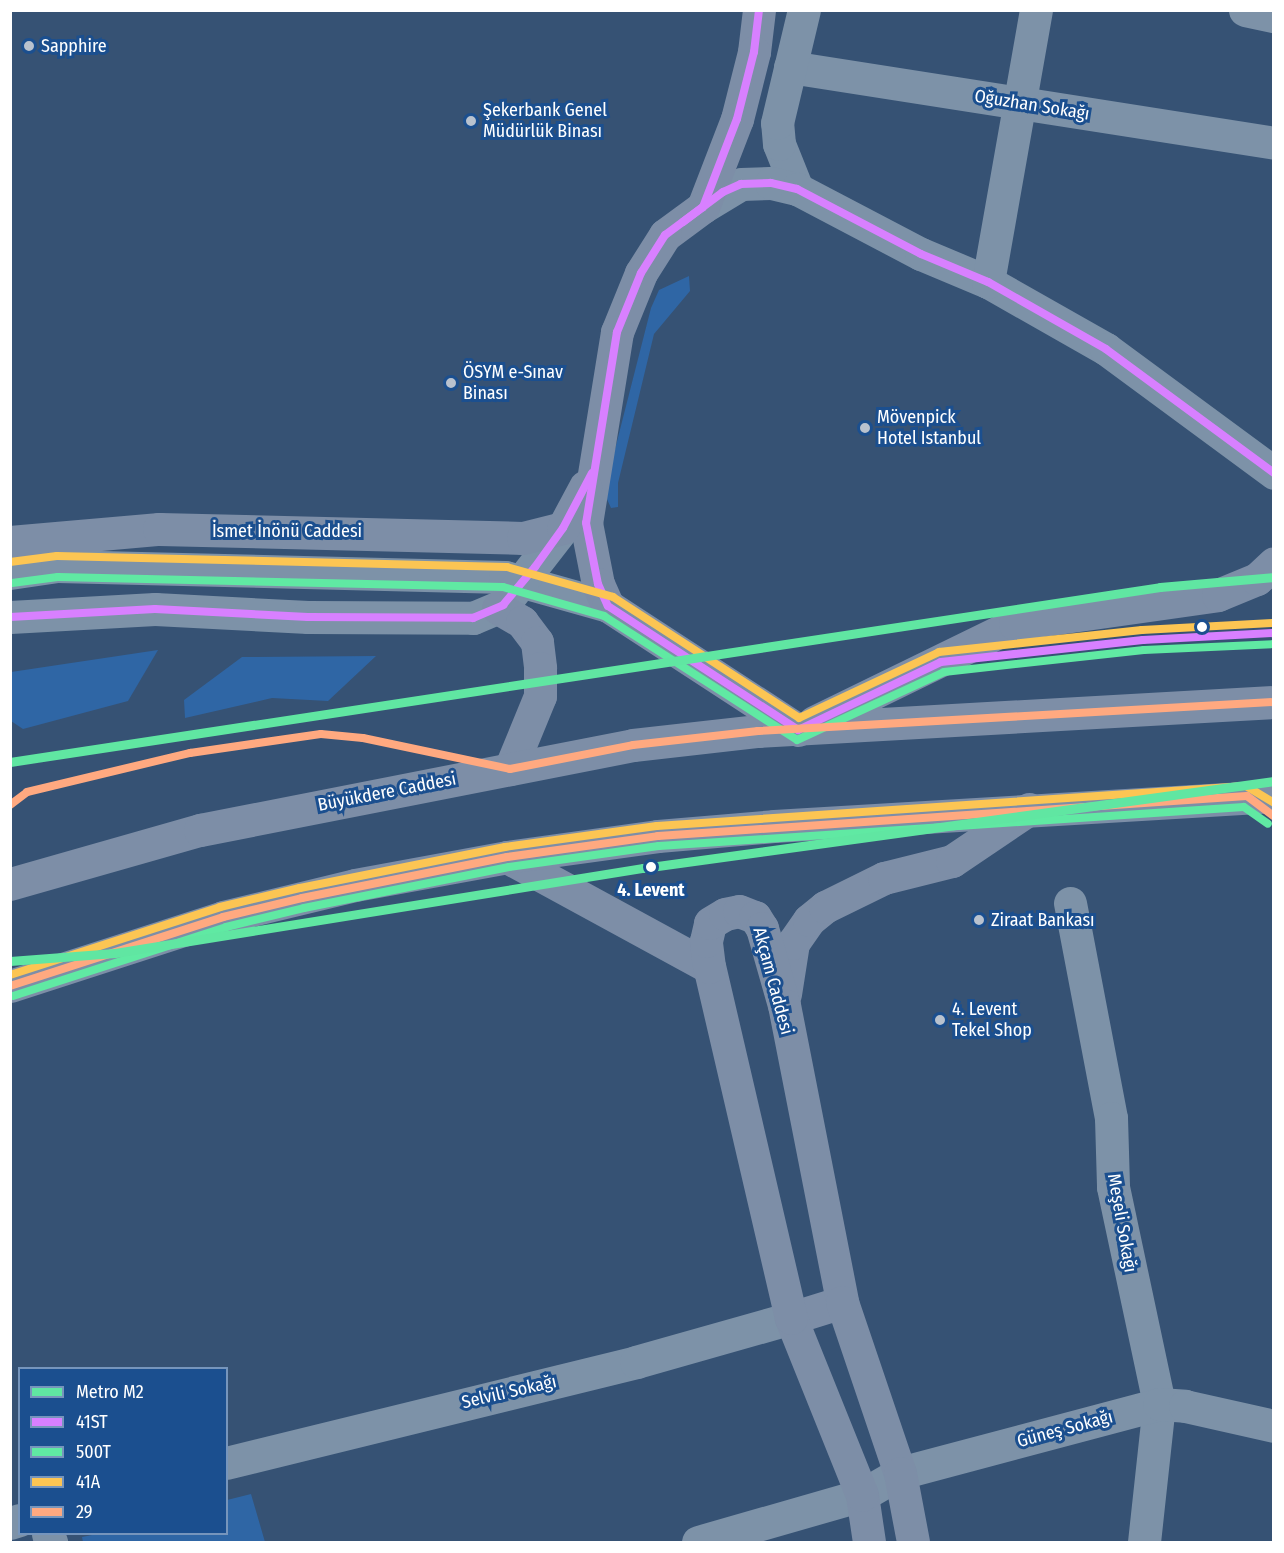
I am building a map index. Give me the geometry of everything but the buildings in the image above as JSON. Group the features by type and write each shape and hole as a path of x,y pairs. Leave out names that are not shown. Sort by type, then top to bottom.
{"main road":[{"path":"759,10 754,52 737,119 703,207 665,236 641,273 617,332 592,474 586,523 598,584 608,606 798,730 1015,624 1218,594 1257,579 1274,563"},
{"path":"563,528 592,474"},
{"name":"İsmet İnönü Caddesi","path":"10,542 159,529 523,538 563,528"},
{"path":"498,608 522,622 537,642 540,668 540,696 510,769"},
{"name":"Büyükdere Caddesi","path":"10,884 200,830 633,745 798,730 1274,702"},
{"path":"10,986 223,916 355,885 507,857 658,836 1029,808 1274,796"},
{"path":"784,1005 793,943 825,907 884,878 952,861 1029,808"},
{"path":"507,857 603,906 709,967"},
{"name":"Akçam Caddesi","path":"868,1542 862,1496 791,1318 709,967 706,941 710,923 739,911 755,917 762,928 784,1005 842,1302 900,1473 913,1542"},
{"path":"791,1318 842,1302"}],"street":[{"path":"797,189 779,144 777,123 804,10"},
{"path":"988,282 1036,10"},
{"path":"1245,10 1274,16"},
{"name":"Oğuzhan Sokağı","path":"790,67 1274,143"},
{"path":"703,207 741,184 771,183 797,189 910,249 988,282 1106,349 1274,473"},
{"path":"10,617 78,610 156,609 431,620 473,618 498,608 523,582 563,528"},
{"path":"10,573 80,567 438,573 505,577 608,606"},
{"name":"Meşeli Sokağı","path":"1070,903 1111,1118 1113,1187 1158,1404 1144,1542"},
{"name":"Selvili Sokağı","path":"228,1463 636,1362 791,1318"},
{"name":"Güneş Sokağı","path":"698,1542 862,1496 900,1473 1158,1404 1185,1406 1274,1426"}],"shaded area":[{"path":"689,276 690,291 654,334 618,483 618,507 611,508 606,497 613,457 651,308 659,290"},
{"path":"158,650 128,701 23,729 11,721 11,672"},
{"path":"376,656 328,701 272,698 185,718 184,700 242,657"},
{"path":"251,1494 265,1542 83,1542 82,1537 92,1535 228,1535 228,1500"}],"metro line":[{"name":"M2","path":"10,762 1160,587 1274,577"},
{"name":"M2","path":"10,961 115,953 643,868 1274,781"}],"transit line":[{"name":"41ST","path":"683,222 703,207 737,119 754,52 759,10"},
{"name":"41ST","path":"1274,473 1106,349 988,282 921,254 797,189 771,183 741,184 723,192 665,235 641,273 617,332 586,523 598,584 608,606 798,730 941,662 1143,640 1274,633"},
{"name":"41ST","path":"10,617 155,609 308,617 473,618 503,605 535,567 563,528 592,473"},
{"name":"41A","path":"10,562 57,556 507,567 613,597 799,718 939,652 1142,630 1273,623"},
{"name":"500T","path":"12,583 58,577 503,587 604,616 797,740 944,672 1144,650 1274,644"},
{"name":"29","path":"10,805 27,792 190,753 321,734 363,738 510,769 633,745 758,731 1274,702"},
{"name":"41A","path":"10,975 220,907 300,888 505,847 657,826 1246,786 1274,803"},
{"name":"29","path":"10,986 223,917 302,898 507,857 658,836 1247,796 1274,816"},
{"name":"500T","path":"13,996 226,927 304,908 509,867 659,846 1244,807 1268,824"}],"place":[{"name":"Sapphire","path":"29,46"},
{"name":"Şekerbank Genel Müdürlük Binası","path":"471,121"},
{"name":"ÖSYM e-Sınav Binası","path":"451,383"},
{"name":"Mövenpick Hotel Istanbul","path":"865,428"},
{"name":"4. Levent","path":"651,867"},
{"name":"Ziraat Bankası","path":"979,920"},
{"name":"4. Levent Tekel Shop","path":"940,1020"}]}
